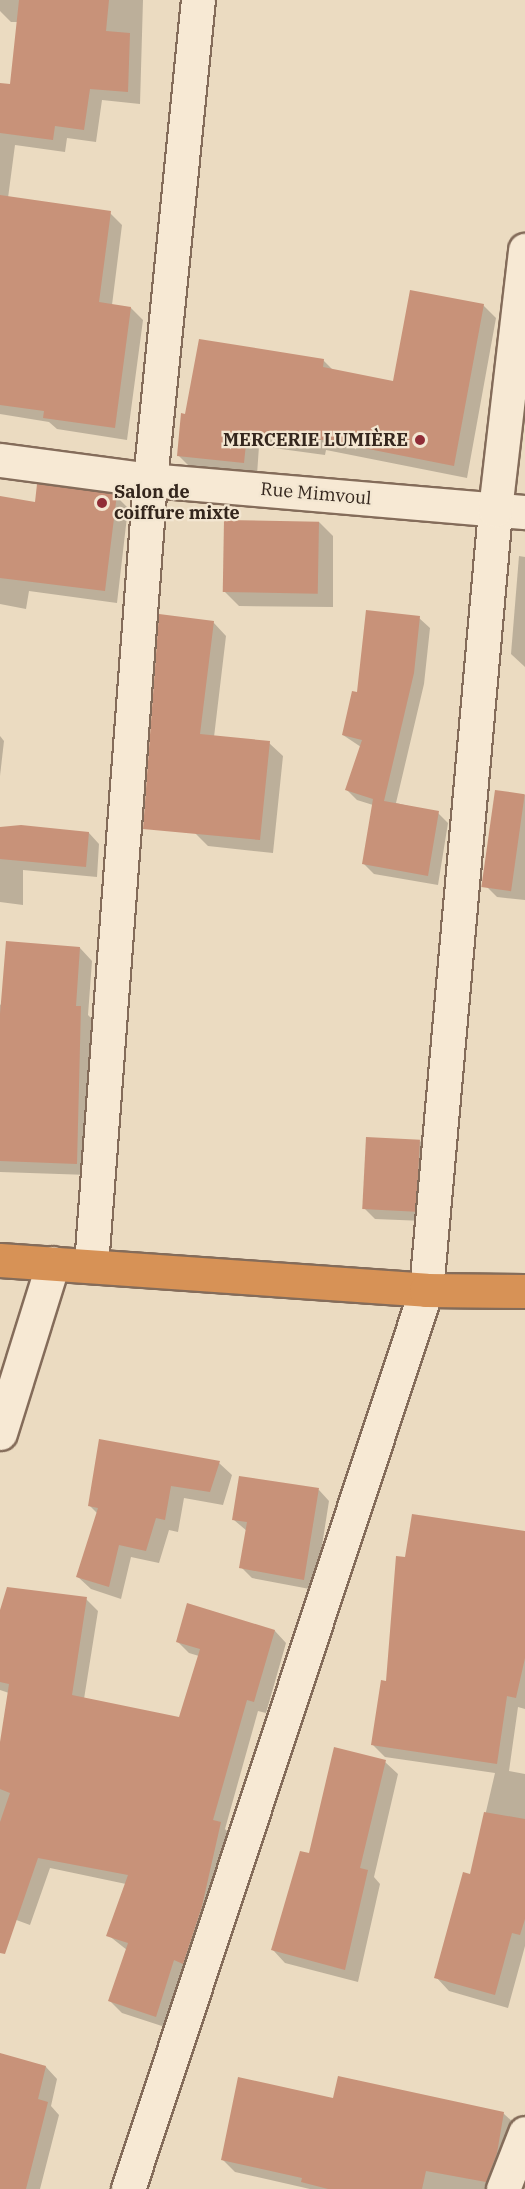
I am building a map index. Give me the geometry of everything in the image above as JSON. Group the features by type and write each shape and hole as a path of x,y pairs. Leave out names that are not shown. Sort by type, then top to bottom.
{"highway":[{"path":"0,1260 426,1290 525,1292"}],"street":[{"path":"91,1265 150,480 198,0"},
{"path":"128,2189 426,1290 510,511 525,250"},
{"name":"Rue Mimvoul","path":"0,460 150,480 510,511"},
{"path":"0,1433 53,1263"},
{"path":"502,2189 525,2133"}],"building":[{"path":"19,0 109,0 106,31 130,33 128,92 90,89 84,130 55,126 53,140 0,133 0,83 10,84"},
{"path":"0,195 111,211 99,302 131,307 115,428 43,418 44,411 0,405"},
{"path":"410,290 484,304 454,466 313,438 313,443 247,434 244,463 177,456 181,413 185,414 199,339 324,359 323,367 393,381"},
{"path":"37,484 117,494 105,591 0,578 0,496 35,502"},
{"path":"224,520 319,522 318,594 223,592"},
{"path":"366,610 420,616 414,673 384,801 439,811 428,876 362,864 373,799 345,790 362,740 342,735 352,691 357,692"},
{"path":"159,614 214,621 200,734 270,741 260,840 143,829"},
{"path":"495,790 525,794 511,891 481,887"},
{"path":"21,825 89,832 86,867 0,859 0,827"},
{"path":"6,941 80,947 76,1006 81,1006 77,1164 0,1161 0,1014"},
{"path":"366,1137 420,1140 416,1212 362,1209"},
{"path":"99,1439 220,1461 210,1492 171,1486 165,1520 156,1518 146,1551 119,1545 109,1587 76,1577 98,1508 88,1506"},
{"path":"239,1476 319,1488 304,1580 239,1568 247,1522 232,1520"},
{"path":"412,1514 525,1531 525,1658 516,1698 507,1696 497,1764 371,1745 381,1680 386,1681 396,1556 405,1557"},
{"path":"7,1587 87,1597 72,1695 179,1717 200,1649 176,1642 187,1603 275,1630 254,1702 247,1700 213,1820 221,1822 202,1906 183,1964 174,1960 156,2017 108,2001 128,1943 106,1936 128,1875 38,1858 5,1954 0,1953 0,1822 10,1793 0,1789 0,1742 9,1684 0,1682 0,1610"},
{"path":"334,1747 386,1760 360,1868 368,1870 345,1970 271,1950 300,1851 309,1853"},
{"path":"484,1812 525,1819 525,1919 520,1935 512,1933 495,1995 434,1978 463,1872 470,1874"},
{"path":"0,2053 46,2066 38,2099 48,2102 26,2189 0,2189"},
{"path":"338,2076 504,2112 497,2153 486,2182 426,2171 422,2189 328,2189 301,2182 302,2178 221,2160 238,2077 333,2098"}],"place":[{"name":"MERCERIE LUMIÈRE","path":"420,440"},
{"name":"Salon de coiffure mixte","path":"102,503"}]}
